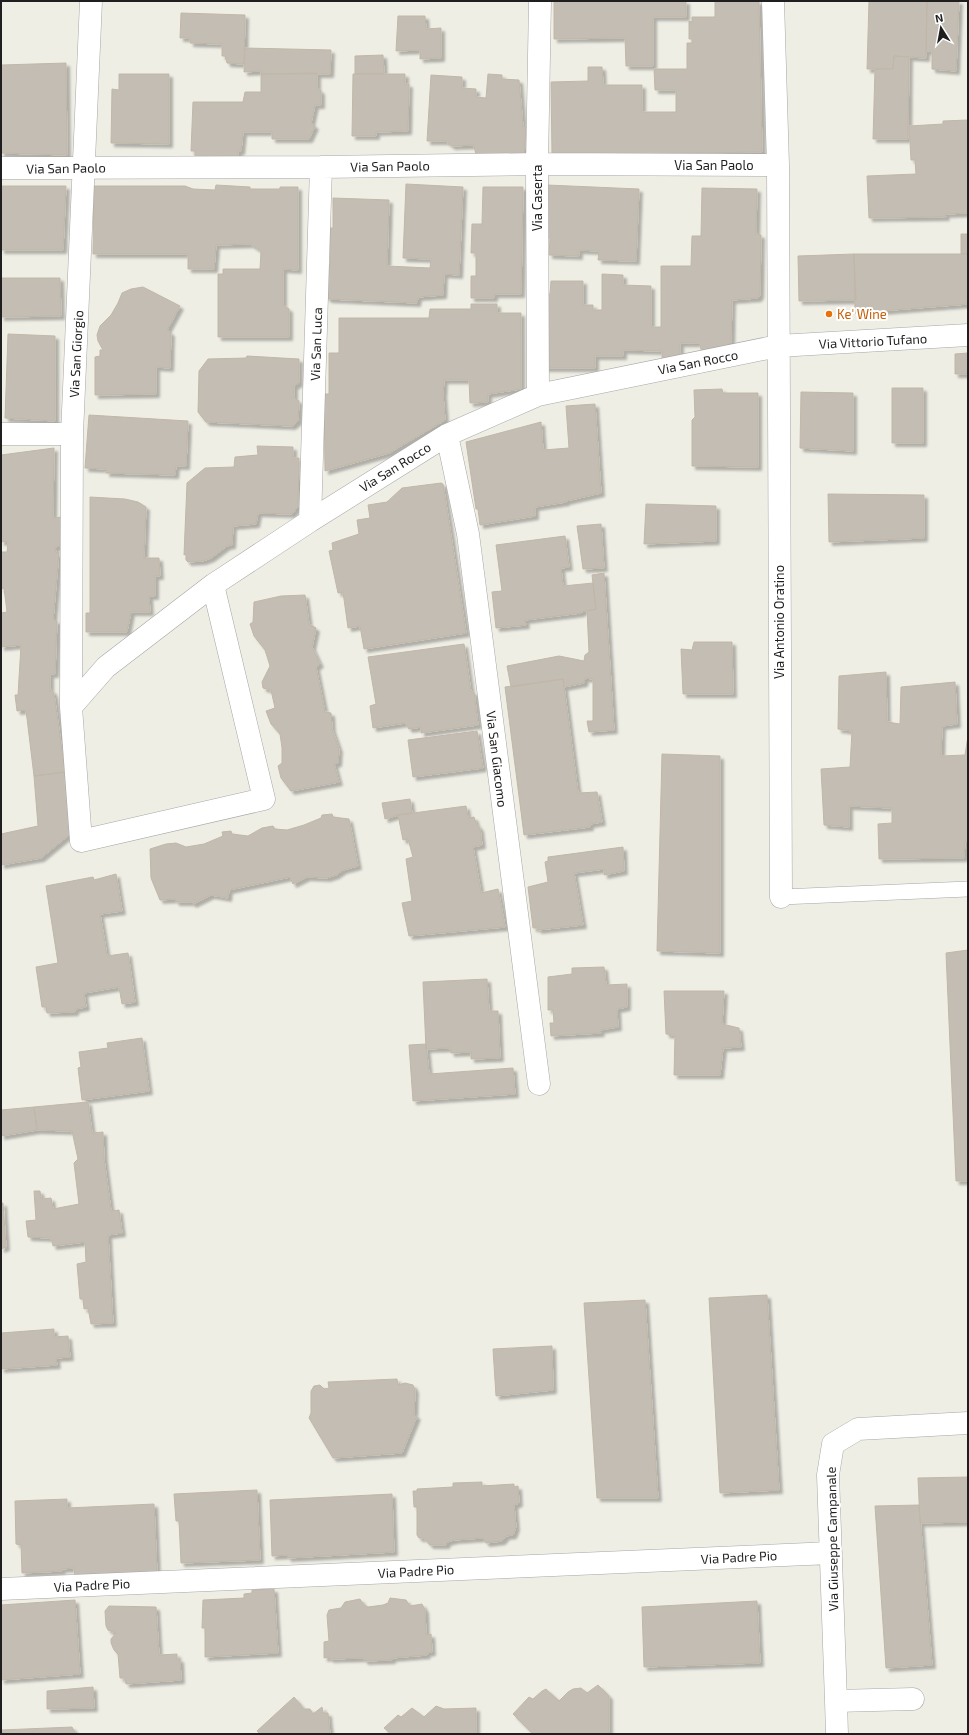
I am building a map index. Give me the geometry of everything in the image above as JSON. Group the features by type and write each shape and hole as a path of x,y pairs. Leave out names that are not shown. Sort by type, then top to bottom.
{"street":[{"name":"Via San Giorgio","path":"91,1 85,167 72,434 71,707 81,841 264,799 213,585"},
{"name":"Via Caserta","path":"538,395 537,164 540,1"},
{"name":"Via Antonio Oratino","path":"773,1 778,165 781,897"},
{"name":"Via San Paolo","path":"1,168 321,167 537,164 778,165"},
{"name":"Via San Luca","path":"310,521 321,167"},
{"name":"Via Vittorio Tufano","path":"778,346 968,336"},
{"name":"Via San Rocco","path":"71,707 106,667 213,585 447,434 538,395 778,346"},
{"path":"1,434 72,434"},
{"name":"Via San Giacomo","path":"447,434 468,534 538,1084"},
{"name":"Via Giuseppe Campanale","path":"837,1734 828,1475 833,1444 858,1429 968,1423"},
{"name":"Via Padre Pio","path":"1,1589 831,1553"},
{"path":"836,1701 913,1699"}],"lane":[{"path":"781,897 968,889"}],"building":[{"path":"554,1 686,1 686,17 653,17 653,66 626,66 625,38 554,39"},
{"path":"715,1 759,1 762,152 552,155 551,82 588,81 588,67 602,67 603,85 642,85 642,112 676,112 676,90 655,90 654,69 687,69 687,43 692,43 692,39 689,39 689,21 692,22 692,17 715,17"},
{"path":"869,1 927,1 926,58 894,56 893,69 867,69"},
{"path":"927,1 959,1 956,71 932,69 932,51 926,51"},
{"path":"181,13 245,15 244,64 227,63 225,56 222,56 222,44 190,43 190,38 180,38"},
{"path":"398,16 425,16 426,29 441,28 441,58 420,59 420,50 396,51"},
{"path":"245,48 331,50 330,74 261,74 261,71 244,72"},
{"path":"383,55 384,74 355,74 355,56"},
{"path":"894,56 909,57 908,139 873,139 875,69 893,69"},
{"path":"66,63 67,155 1,153 1,65"},
{"path":"317,73 317,88 321,91 321,105 315,105 311,123 315,126 309,139 272,139 272,132 243,132 241,151 238,151 238,157 195,157 195,151 191,151 193,102 243,102 245,92 261,92 261,74"},
{"path":"119,74 169,74 169,144 111,143 112,89 119,90"},
{"path":"353,74 405,74 405,84 409,84 408,131 376,132 376,136 352,136"},
{"path":"488,74 502,75 502,79 519,80 523,127 526,126 524,158 476,156 474,145 452,146 445,141 427,141 431,75 462,77 462,88 476,89 476,97 486,98"},
{"path":"968,120 968,213 945,214 946,217 869,218 867,176 916,174 915,160 911,160 909,126 943,124 943,121"},
{"path":"406,184 463,187 459,275 444,274 443,295 418,297 417,303 328,299 326,297 326,266 330,265 330,228 333,228 333,198 389,200 387,266 430,268 431,259 403,258"},
{"path":"216,185 250,187 250,189 280,189 280,187 298,187 298,270 283,269 283,305 289,309 289,337 218,337 218,274 223,274 223,269 260,269 261,251 250,244 216,245 214,269 188,269 188,254 93,254 94,186 185,186 193,189 215,190"},
{"path":"547,185 639,189 636,261 598,260 599,251 579,250 579,256 549,255 550,238 547,238"},
{"path":"1,186 66,186 63,250 1,250"},
{"path":"483,187 523,187 521,294 494,294 494,298 471,298 471,276 476,276 476,253 471,253 472,224 482,224"},
{"path":"702,188 757,189 756,234 761,235 760,295 758,298 732,300 731,343 704,358 699,343 680,343 680,362 662,362 662,351 623,350 623,356 595,356 595,368 544,368 545,294 550,294 551,281 583,281 583,305 593,305 593,310 602,310 602,274 623,275 623,285 651,286 651,327 661,327 661,266 691,266 692,236 701,236"},
{"path":"961,234 968,234 968,254 961,254"},
{"path":"854,254 968,254 968,304 855,313"},
{"path":"854,254 856,300 799,301 798,256"},
{"path":"1,278 60,278 61,316 1,317"},
{"path":"143,287 180,306 167,330 171,333 170,368 156,367 156,394 95,395 95,357 100,356 100,350 103,350 98,341 97,335 100,326 111,315 122,293 131,289"},
{"path":"471,304 497,304 497,313 521,313 521,389 488,394 488,402 470,403 469,380 444,380 443,394 445,420 389,453 325,471 324,394 329,394 329,353 339,353 339,318 429,318 430,309 471,309"},
{"path":"8,334 55,336 55,421 5,418"},
{"path":"968,353 968,374 955,374 955,354"},
{"path":"247,356 299,359 299,383 294,386 294,398 299,401 298,421 292,426 206,422 198,412 199,371 208,359 246,358"},
{"path":"892,388 923,388 923,443 892,443"},
{"path":"722,389 723,393 758,393 758,467 692,466 692,420 695,417 694,390"},
{"path":"801,392 853,393 853,451 800,448"},
{"path":"595,404 601,493 566,502 535,507 535,516 480,525 478,509 476,509 466,442 541,422 543,450 569,448 566,406"},
{"path":"89,415 188,421 186,466 176,466 175,475 106,473 107,469 85,468"},
{"path":"257,446 293,447 293,458 299,458 298,506 292,514 258,513 256,524 233,526 232,545 227,546 211,558 203,561 188,562 186,560 186,554 184,555 187,483 205,468 234,467 235,457 258,455"},
{"path":"54,448 53,518 61,517 60,546 55,547 56,553 59,552 53,620 57,621 55,674 50,674 50,691 52,690 54,694 65,772 34,776 26,710 17,711 15,695 18,695 21,645 1,647 1,613 7,612 4,588 1,589 1,552 7,552 8,541 1,542 1,455"},
{"path":"443,484 466,633 364,649 360,626 348,628 343,592 338,593 329,551 333,550 332,543 359,534 357,520 370,518 368,505 387,502 402,488"},
{"path":"828,494 924,495 924,538 829,542"},
{"path":"90,497 125,499 138,502 146,507 144,558 159,558 160,576 155,576 155,596 149,596 150,612 131,612 127,632 86,632 86,613 90,613"},
{"path":"646,504 716,506 716,541 644,544"},
{"path":"601,524 604,568 583,569 577,526"},
{"path":"565,536 569,567 561,568 563,586 593,583 596,609 581,613 525,620 526,625 496,628 492,592 502,591 496,545"},
{"path":"604,573 614,730 589,732 587,721 593,721 593,679 585,678 584,683 564,687 563,679 511,687 507,666 559,656 584,661 585,655 589,652 587,611 596,609 592,575"},
{"path":"305,595 309,624 316,628 312,647 320,664 316,667 325,712 331,713 332,729 339,749 338,763 334,764 339,782 291,791 281,778 278,766 282,763 280,734 271,724 266,711 275,708 271,690 263,688 262,682 270,666 265,650 254,636 250,624 253,622 254,602 281,596"},
{"path":"694,642 732,642 733,694 683,694 681,649 692,650"},
{"path":"464,644 471,692 474,692 478,725 421,733 421,727 409,729 405,723 373,728 370,706 376,704 368,657"},
{"path":"886,672 887,722 900,724 901,687 955,682 957,724 942,726 941,756 965,755 968,736 968,841 965,841 964,858 879,859 878,824 892,823 892,808 849,806 849,827 824,825 821,769 850,767 852,731 838,729 839,676"},
{"path":"563,679 578,793 597,792 602,822 590,824 590,827 524,835 505,687"},
{"path":"477,731 483,768 413,777 408,740"},
{"path":"662,754 720,756 720,953 657,951"},
{"path":"65,772 70,834 41,858 1,865 1,834 38,826 34,776"},
{"path":"410,799 412,813 385,819 382,803"},
{"path":"466,806 468,818 474,817 480,828 482,845 473,847 481,893 498,889 505,927 409,936 402,903 412,901 406,859 413,857 408,839 403,840 398,815"},
{"path":"332,814 333,817 349,819 358,866 343,870 336,875 327,878 307,877 293,884 290,877 229,890 228,898 211,895 193,904 191,902 176,902 175,899 160,900 151,878 150,849 166,844 176,843 186,847 204,844 223,836 222,832 231,831 232,834 248,836 262,828 273,826 275,829 287,830 321,818 322,815"},
{"path":"623,847 624,871 604,875 604,869 574,873 583,925 538,930 538,928 533,928 528,887 548,882 545,862 548,861 548,857"},
{"path":"116,874 122,911 100,914 107,956 128,953 135,1002 122,1004 119,987 84,993 86,1007 75,1009 75,1012 47,1013 46,1007 42,1007 36,967 58,963 46,886 93,877 94,880"},
{"path":"968,950 968,1181 956,1181 946,953"},
{"path":"604,967 606,985 627,984 627,1007 617,1009 618,1027 600,1030 601,1033 551,1036 550,1023 554,1023 553,1010 548,1010 548,977 572,974 572,968"},
{"path":"487,979 489,1011 498,1011 500,1058 471,1059 471,1052 451,1053 450,1048 426,1049 423,982"},
{"path":"664,991 724,991 722,1024 739,1028 741,1047 723,1048 720,1075 674,1075 675,1035 666,1034"},
{"path":"142,1038 149,1091 82,1100 78,1068 81,1067 79,1052 108,1048 107,1043"},
{"path":"426,1044 429,1074 513,1068 515,1094 413,1101 409,1045"},
{"path":"88,1102 92,1133 103,1132 104,1159 111,1211 119,1210 122,1233 108,1235 113,1323 91,1324 88,1308 84,1309 83,1299 80,1299 77,1264 86,1262 85,1242 53,1246 51,1238 28,1237 26,1221 36,1220 34,1191 40,1191 41,1199 51,1198 53,1209 79,1204 74,1163 78,1159 72,1131 37,1130 34,1107"},
{"path":"34,1107 37,1130 1,1136 1,1110"},
{"path":"1,1203 3,1203 6,1247 1,1249"},
{"path":"767,1295 779,1490 720,1493 709,1298"},
{"path":"645,1300 658,1498 597,1498 584,1303"},
{"path":"54,1329 54,1337 68,1336 70,1357 56,1358 57,1365 1,1369 1,1333"},
{"path":"552,1346 553,1390 496,1396 493,1349"},
{"path":"397,1379 398,1385 405,1383 413,1385 415,1390 414,1415 417,1416 402,1453 333,1458 309,1418 311,1413 311,1391 314,1386 320,1385 324,1389 329,1388 328,1382"},
{"path":"968,1477 968,1522 920,1523 918,1478"},
{"path":"482,1482 482,1486 514,1484 514,1487 518,1486 519,1503 514,1505 516,1527 513,1535 506,1536 502,1541 486,1543 483,1538 454,1540 447,1542 446,1545 430,1545 424,1538 419,1538 417,1535 417,1507 414,1507 413,1491 417,1491 417,1489 453,1487 453,1483"},
{"path":"257,1490 260,1560 181,1563 179,1521 176,1521 174,1494"},
{"path":"392,1494 394,1552 288,1558 287,1555 272,1556 270,1500"},
{"path":"67,1499 67,1508 154,1504 157,1573 75,1576 74,1568 61,1569 62,1571 22,1573 21,1545 16,1544 15,1501"},
{"path":"919,1505 932,1665 886,1668 875,1506"},
{"path":"274,1589 278,1653 205,1657 205,1628 202,1628 203,1600 244,1598 244,1594 252,1593 252,1590"},
{"path":"390,1598 406,1600 410,1606 422,1604 425,1610 426,1635 431,1634 432,1652 426,1653 427,1655 392,1658 392,1660 365,1661 363,1658 324,1658 324,1642 329,1641 327,1615 329,1610 341,1608 345,1602 360,1599 364,1605 368,1607 383,1605 388,1603"},
{"path":"75,1600 80,1674 1,1680 1,1605"},
{"path":"757,1601 760,1663 644,1667 642,1607"},
{"path":"109,1606 156,1607 159,1655 177,1654 177,1659 180,1659 181,1680 126,1684 125,1678 120,1678 118,1654 114,1650 111,1643 111,1639 116,1633 108,1630 106,1626 105,1611"},
{"path":"598,1685 609,1696 609,1734 533,1734 513,1714 529,1697 533,1699 546,1689 559,1701 573,1689 581,1688 587,1693"},
{"path":"93,1687 94,1708 47,1709 47,1691"},
{"path":"294,1697 304,1709 310,1709 313,1714 322,1707 323,1713 328,1713 330,1734 260,1734 257,1731"},
{"path":"436,1706 444,1709 476,1708 476,1734 391,1734 384,1728 398,1715 401,1717 412,1708 424,1717"},
{"path":"72,1727 76,1734 1,1734 1,1730"}],"place":[{"name":"Ke' Wine","path":"829,314"}]}
